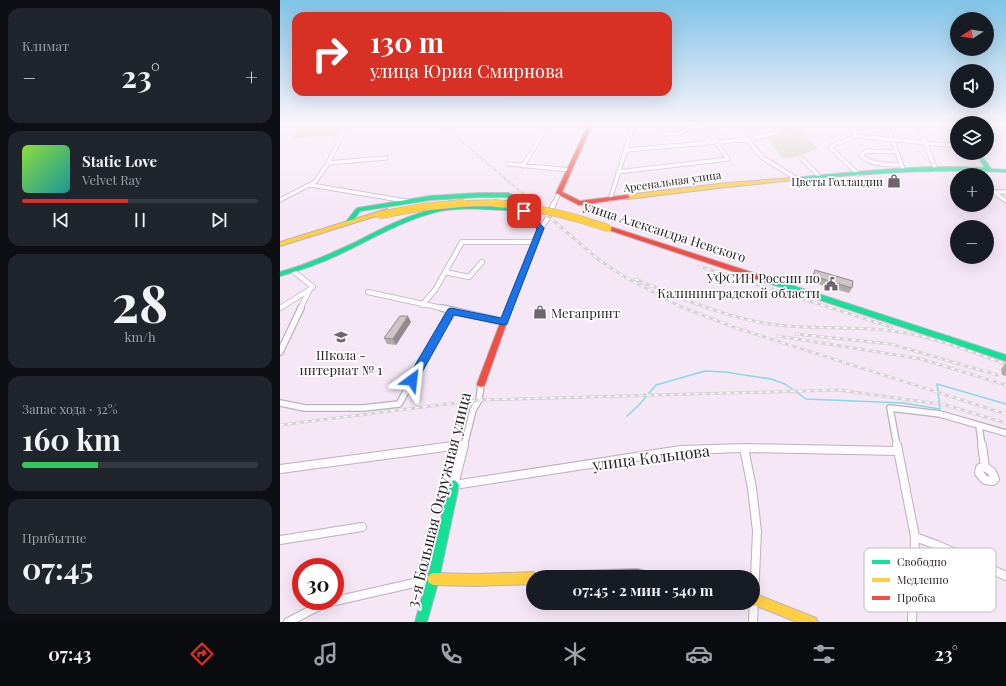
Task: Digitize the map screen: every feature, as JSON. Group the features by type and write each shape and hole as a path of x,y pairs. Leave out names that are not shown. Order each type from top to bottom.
{"street":[{"path":"280,200 311,185 328,163 333,152"},
{"path":"523,166 531,152"},
{"path":"481,384 541,228 548,218 578,152"},
{"path":"610,200 625,152"},
{"path":"618,172 728,159 724,152"},
{"path":"759,152 768,162 797,179"},
{"path":"835,152 858,174"},
{"path":"866,152 861,155 864,159 871,162 902,168"},
{"path":"896,152 902,168"},
{"path":"929,152 936,170"},
{"path":"328,163 386,158"},
{"path":"802,159 820,177"},
{"path":"508,164 570,170"},
{"name":"Арсенальная улица","path":"559,193 564,197 579,203 727,185 858,174 902,168 950,170"},
{"name":"Арсенальная улица","path":"994,170 1006,171"},
{"path":"311,185 390,202"},
{"path":"1006,192 994,192 1006,201"},
{"path":"348,222 361,209 390,202 479,194 506,194 517,199 519,209"},
{"name":"улица Александра Невского","path":"380,214 432,203 466,201 499,201 543,206 1006,354"},
{"path":"280,274 293,271 417,215 441,209 519,209 532,217 541,228"},
{"path":"280,244 348,222 380,214"},
{"path":"280,248 380,214"},
{"path":"354,215 365,218"},
{"path":"609,227 1006,358"},
{"path":"422,304 435,290 462,242 468,240 536,242"},
{"path":"445,272 469,277 482,262"},
{"path":"280,352 310,289 313,287 293,271"},
{"path":"280,308 310,289"},
{"path":"368,292 504,322"},
{"path":"280,403 304,408 363,408 399,404 451,311"},
{"name":"3-я Большая Окружная улица","path":"421,622 433,579 464,444 473,410 479,400 481,384"},
{"path":"915,548 915,537 890,408 940,414 1006,433"},
{"path":"979,426 986,467"},
{"path":"280,469 464,444"},
{"path":"744,448 752,488 758,531 755,570"},
{"name":"улица Кольцова","path":"454,485 681,450 744,448 898,451"},
{"path":"280,540 362,527"},
{"path":"915,537 944,548"},
{"path":"996,572 1006,576"},
{"path":"344,599 433,579 476,580 526,578"},
{"path":"760,602 812,622"},
{"path":"288,622 311,610"},
{"path":"753,610 753,622"},
{"path":"912,612 912,622"}],"green space":[{"path":"778,152 809,152 797,157 782,158"}],"building":[{"path":"815,270 853,281 852,288 813,276"},
{"path":"400,316 408,316 393,339 384,338"}],"waterway":[{"path":"627,416 639,405 656,385 705,371 725,372 771,379 785,384 806,399 903,403 940,409 937,384 1006,404"}],"railway":[{"path":"474,152 535,204"},
{"path":"533,203 599,260 625,277 679,306 736,328 1006,414"},
{"path":"699,266 891,327"},
{"path":"635,279 711,309 758,322 775,325 876,329 908,333 950,344 1006,364"},
{"path":"796,334 891,344 997,375"},
{"path":"778,336 921,359 1006,385"},
{"path":"280,425 479,400 839,390 946,405 1006,423"}],"traffic: fast":[{"path":"983,160 988,168"},
{"path":"792,179 926,169 979,169 1006,171"},
{"path":"349,222 358,210 430,198 508,195 520,201 521,209"},
{"path":"280,274 318,262 391,226 429,212 451,208 521,209 541,228 533,248"},
{"path":"761,278 1006,358"},
{"path":"421,622 433,579 454,485"}],"traffic: slow":[{"path":"627,197 792,179"},
{"path":"380,215 423,207 466,203 510,204 560,213 608,228"},
{"path":"280,244 387,211"},
{"path":"433,579 476,580 526,578"},
{"path":"760,602 812,622"}],"traffic: jam":[{"path":"578,152 559,193 579,203 627,197"},
{"path":"608,228 761,278"},
{"path":"481,384 511,302 533,248"}],"place":[{"name":"Цветы Голландии","path":"894,181"},
{"name":"УФСИН России по Калининградской области","path":"831,284"},
{"name":"Мегапринт","path":"540,312"},
{"name":"Школа - интернат № 1","path":"341,337"}],"route":[{"path":"412,380 451,311 504,322 541,228 532,217 524,211"}]}
